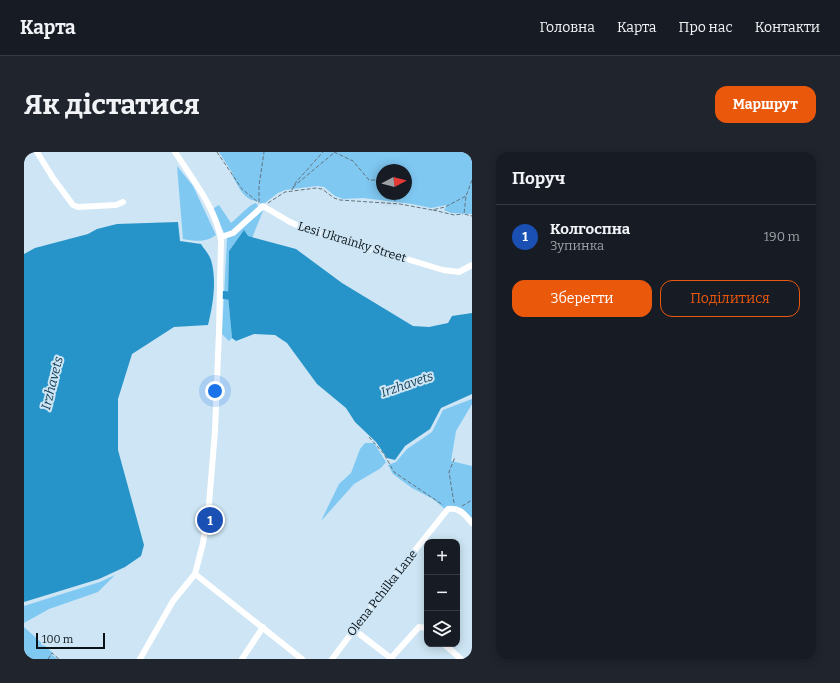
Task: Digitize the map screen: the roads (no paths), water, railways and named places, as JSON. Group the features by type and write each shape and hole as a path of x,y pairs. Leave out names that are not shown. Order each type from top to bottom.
{"street":[{"path":"37,152 53,178 73,205 78,207 116,205 123,202"},
{"path":"140,659 173,601 195,574 201,555 207,519 212,467 219,345 221,237 208,205 176,152"},
{"name":"Lesi Ukrainky Street","path":"221,237 233,233 261,205 290,222 306,229 355,245 400,256 444,270 461,271 472,265"},
{"name":"Olena Pchilka Lane","path":"332,659 353,630 451,509 463,513 472,523"},
{"path":"195,574 302,659"},
{"path":"242,659 263,627"},
{"path":"353,630 391,659 419,627 424,628"},
{"path":"447,647 461,659"}],"water":[{"path":"178,222 180,241 201,244 210,258 214,276 213,301 208,325 174,327 132,354 118,399 118,450 144,545 141,556 125,567 99,579 24,602 24,254 35,248 88,234 97,229 117,224"},
{"path":"244,230 248,236 296,249 342,283 413,326 429,327 448,323 452,316 472,313 472,394 441,408 430,429 405,446 395,460 387,458 376,442 355,422 346,408 317,384 287,343 275,335 254,334 236,341 232,338 228,296 229,251"}],"waterway":[{"name":"Irzhavets","path":"224,295 239,297"}],"place":[{"name":"Колгоспна","path":"210,520"}]}
